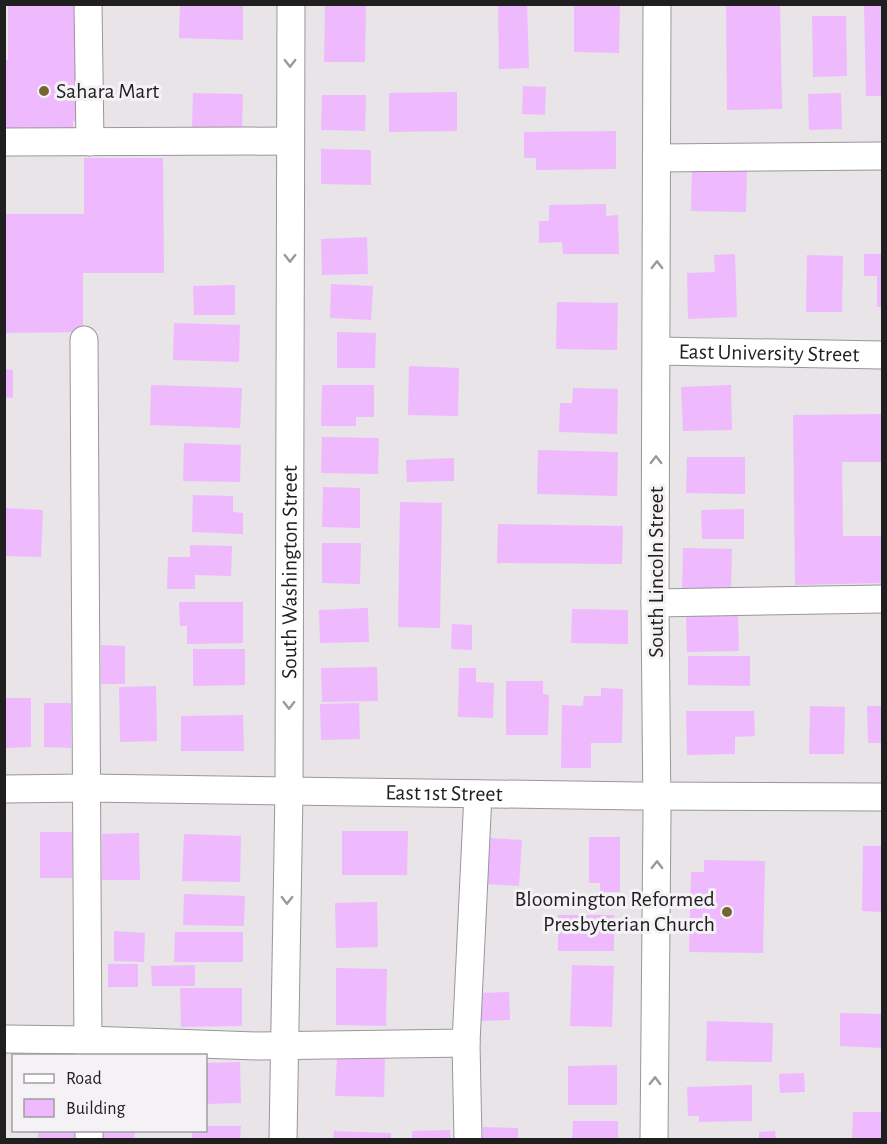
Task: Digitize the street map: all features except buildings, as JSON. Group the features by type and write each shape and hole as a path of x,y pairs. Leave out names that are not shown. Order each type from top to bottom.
{"street":[{"path":"88,4 90,142"},
{"name":"South Washington Street","path":"283,1140 289,791 291,4"},
{"name":"South Lincoln Street","path":"654,1140 657,796 655,603 657,4"},
{"path":"4,142 290,141"},
{"path":"657,158 882,156"},
{"path":"84,340 88,1048"},
{"name":"East University Street","path":"657,351 882,355"},
{"path":"655,603 882,599"},
{"name":"East 1st Street","path":"4,789 882,797"},
{"path":"468,1140 466,1043 478,794"},
{"path":"4,1039 88,1048 466,1043"}],"place":[{"name":"Sahara Mart","path":"44,91"},
{"name":"Bloomington Reformed Presbyterian Church","path":"727,912"}]}
